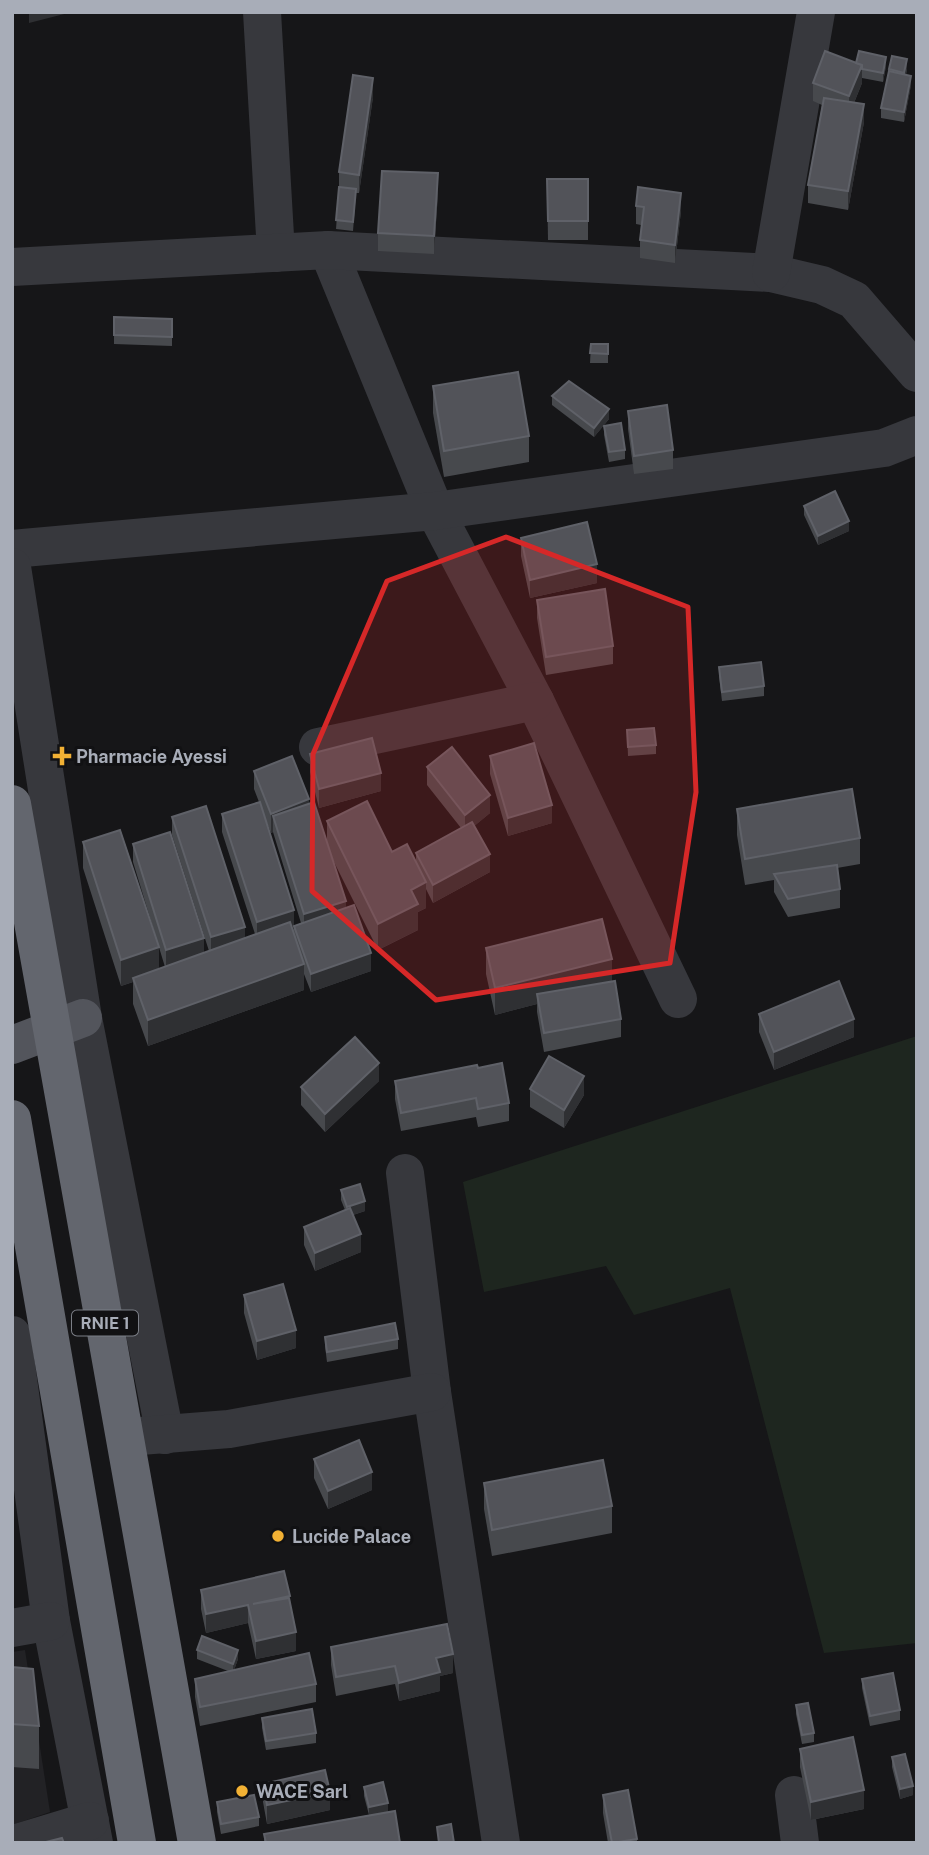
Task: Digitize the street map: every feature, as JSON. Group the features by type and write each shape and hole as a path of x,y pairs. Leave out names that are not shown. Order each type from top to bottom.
{"highway":[{"name":"RNIE 1","path":"12,804 67,1024 125,1437 197,1843"},
{"name":"RNIE 1","path":"12,1119 137,1843"}],"main road":[{"path":"12,1045 67,1024"}],"street":[{"path":"262,12 276,253"},
{"path":"771,273 816,12"},
{"path":"328,250 435,511 535,701 678,999"},
{"path":"12,267 328,250 771,273 822,285 854,300 917,373"},
{"path":"12,549 435,511 884,448 917,435"},
{"path":"12,567 67,1024 165,1435"},
{"path":"318,747 535,701"},
{"path":"405,1173 432,1392 501,1843"},
{"path":"13,1340 28,1564 51,1621 92,1832 17,1843"},
{"path":"125,1437 229,1429 432,1392"},
{"path":"12,1628 51,1621"},
{"path":"794,1795 800,1843"}],"highlighted area":[{"path":"506,537 688,607 696,792 670,963 436,1000 312,891 313,754 387,581"}],"shaded area":[{"path":"917,1036 917,1643 824,1653 730,1288 634,1315 606,1266 484,1292 463,1182"},
{"path":"25,1650 50,1812 12,1825 12,1652"}],"building":[{"path":"825,51 862,65 849,96 813,83"},
{"path":"859,51 886,57 883,73 862,69 862,65 856,63"},
{"path":"892,56 907,59 904,73 889,69"},
{"path":"889,71 911,76 904,112 881,108"},
{"path":"353,75 373,78 359,175 339,172"},
{"path":"824,98 864,104 848,191 808,185"},
{"path":"382,171 438,173 434,236 378,233"},
{"path":"547,179 588,179 588,221 548,221"},
{"path":"339,187 356,189 353,222 336,220"},
{"path":"638,187 681,193 675,245 640,240 644,207 636,206"},
{"path":"114,317 172,319 172,337 114,335"},
{"path":"591,344 608,344 608,354 590,353"},
{"path":"518,372 529,436 444,451 433,386"},
{"path":"569,381 609,409 594,428 552,396"},
{"path":"667,405 673,450 634,456 628,411"},
{"path":"621,423 625,450 609,452 604,426"},
{"path":"835,491 849,521 818,536 804,506"},
{"path":"587,522 597,564 530,580 521,538"},
{"path":"605,589 613,646 546,657 537,600"},
{"path":"761,662 764,686 722,692 719,667"},
{"path":"654,728 656,745 628,747 627,730"},
{"path":"372,738 381,773 319,789 310,754"},
{"path":"534,743 552,805 508,818 490,756"},
{"path":"452,747 490,795 465,815 427,767"},
{"path":"292,756 309,799 271,814 254,771"},
{"path":"852,789 860,838 745,859 737,809"},
{"path":"367,801 392,852 407,844 426,882 411,890 418,904 378,924 327,821"},
{"path":"260,802 294,910 257,922 222,814"},
{"path":"314,802 346,901 304,914 273,816"},
{"path":"206,806 245,927 211,937 172,817"},
{"path":"472,822 490,854 433,885 416,853"},
{"path":"120,830 159,947 121,960 83,842"},
{"path":"170,832 204,938 166,950 133,844"},
{"path":"837,865 840,889 788,899 774,874"},
{"path":"354,905 371,953 311,974 294,926"},
{"path":"602,919 612,959 495,988 486,948"},
{"path":"290,922 304,964 148,1020 133,978"},
{"path":"615,981 621,1019 544,1033 537,994"},
{"path":"839,981 854,1019 774,1052 759,1014"},
{"path":"355,1037 379,1063 325,1114 301,1087"},
{"path":"549,1056 584,1076 564,1110 530,1089"},
{"path":"502,1063 509,1103 478,1109 476,1098 401,1113 395,1081 477,1065 478,1068"},
{"path":"360,1184 365,1201 347,1207 341,1190"},
{"path":"350,1208 361,1234 315,1253 304,1227"},
{"path":"283,1284 296,1330 257,1341 244,1295"},
{"path":"395,1323 398,1339 327,1352 325,1337"},
{"path":"359,1440 372,1472 328,1491 314,1459"},
{"path":"603,1460 612,1506 492,1530 484,1483"},
{"path":"284,1571 290,1596 253,1604 289,1598 296,1632 256,1641 248,1605 206,1614 201,1590"},
{"path":"447,1624 453,1654 436,1658 440,1672 399,1683 395,1666 336,1677 331,1647"},
{"path":"202,1636 238,1650 233,1664 197,1650"},
{"path":"309,1653 316,1684 200,1707 195,1679"},
{"path":"12,1667 33,1669 39,1726 12,1724"},
{"path":"893,1673 900,1710 870,1716 862,1679"},
{"path":"808,1703 814,1733 802,1735 796,1705"},
{"path":"312,1709 316,1733 266,1741 262,1718"},
{"path":"853,1737 864,1790 811,1802 800,1749"},
{"path":"905,1754 913,1786 900,1789 892,1757"},
{"path":"325,1770 330,1792 267,1805 263,1784"},
{"path":"383,1782 388,1803 369,1807 364,1787"},
{"path":"628,1790 637,1839 612,1843 603,1795"},
{"path":"254,1795 259,1817 221,1824 217,1802"},
{"path":"395,1811 400,1843 266,1843 264,1834"},
{"path":"451,1824 454,1843 439,1843 437,1827"},
{"path":"62,1838 64,1843 42,1843"}],"place":[{"name":"Pharmacie Ayessi","path":"62,756"},
{"name":"Lucide Palace","path":"278,1536"},
{"name":"WACE Sarl","path":"242,1791"}]}
